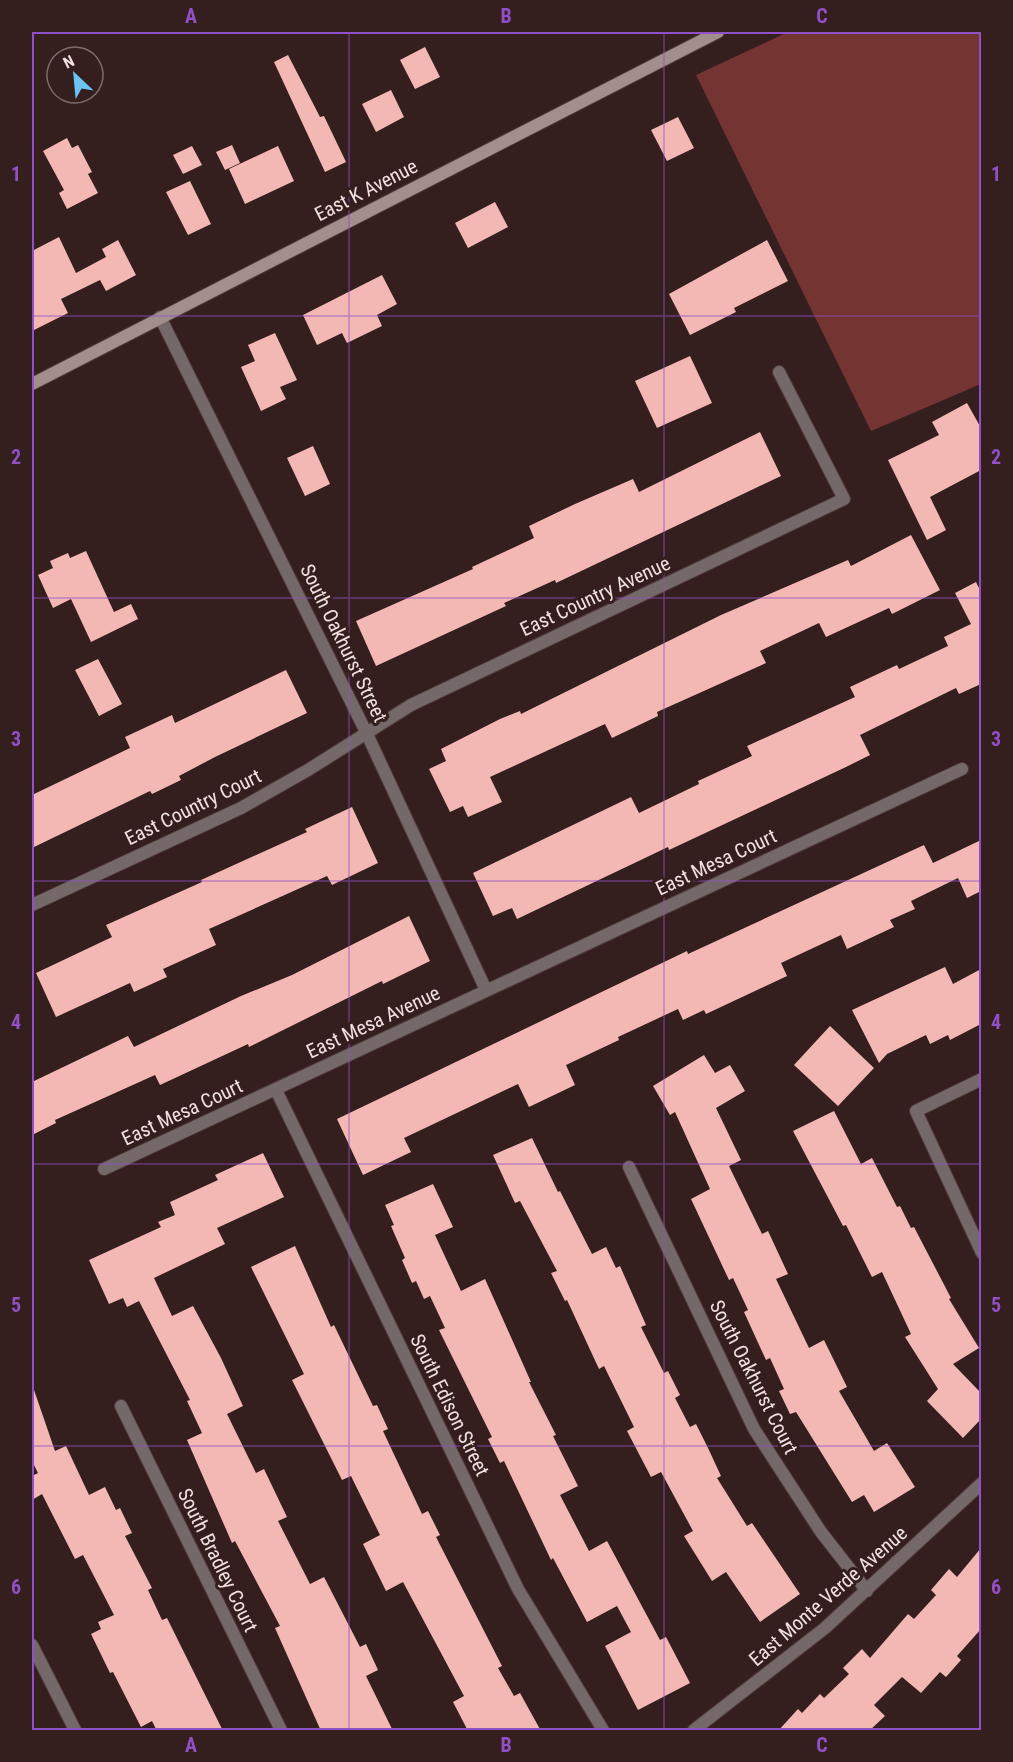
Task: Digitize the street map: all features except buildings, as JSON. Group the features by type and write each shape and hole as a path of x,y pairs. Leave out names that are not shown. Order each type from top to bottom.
{"street":[{"name":"East K Avenue","path":"32,384 718,32"},
{"name":"South Oakhurst Street","path":"160,317 366,732 486,990"},
{"name":"East Country Avenue","path":"366,732 411,705 844,499 779,372"},
{"name":"East Country Court","path":"32,905 241,808 366,732"},
{"name":"East Mesa Court","path":"486,990 962,769"},
{"name":"East Mesa Avenue","path":"276,1090 486,990"},
{"path":"981,1079 916,1111 981,1253"},
{"name":"East Mesa Court","path":"104,1169 276,1090"},
{"name":"South Edison Street","path":"276,1090 518,1588 603,1731"},
{"name":"South Oakhurst Court","path":"629,1167 754,1429 821,1532 867,1591"},
{"name":"South Bradley Court","path":"121,1406 281,1731"},
{"name":"East Monte Verde Avenue","path":"694,1731 774,1670 867,1591 981,1483"},
{"path":"32,1645 75,1731"}],"shaded area":[{"path":"788,32 981,32 981,384 871,431 696,75"}]}
